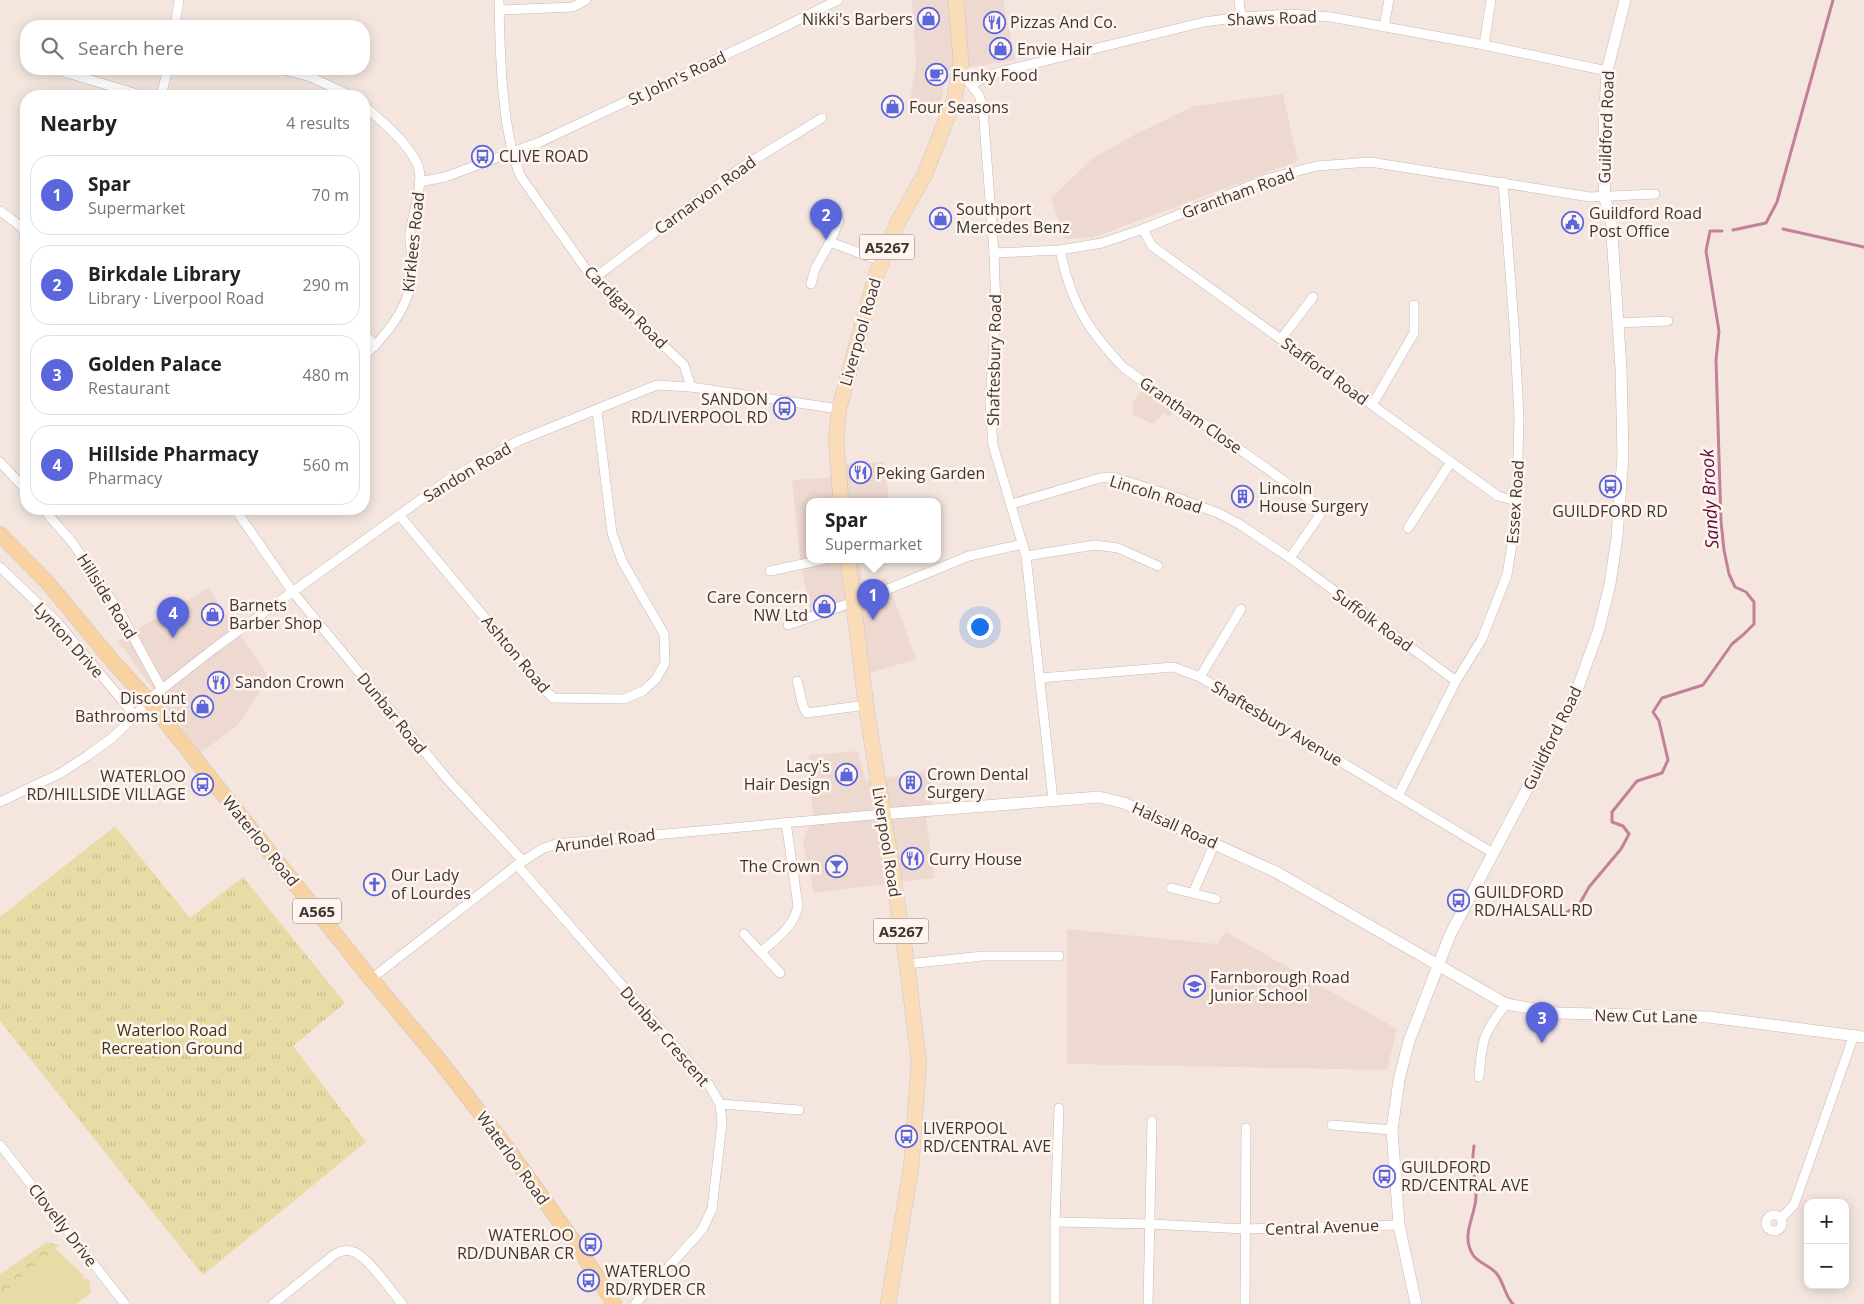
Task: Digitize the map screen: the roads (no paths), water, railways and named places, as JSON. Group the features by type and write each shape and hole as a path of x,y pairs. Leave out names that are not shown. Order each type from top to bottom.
{"highway":[{"name":"Waterloo Road","path":"0,534 47,582 115,664 148,700 371,979 440,1061 507,1148 582,1253 614,1304"}],"main road":[{"name":"Liverpool Road","path":"841,498 836,440 839,409 881,261 898,222 925,174 954,100 960,71 959,25 956,0"},
{"name":"Liverpool Road","path":"849,563 866,705 906,964 919,1062 911,1169 888,1304"}],"street":[{"path":"176,20 179,0"},
{"path":"500,0 504,89 513,151"},
{"path":"500,10 572,7 586,0"},
{"name":"St John's Road","path":"513,151 540,142 763,38 838,0"},
{"path":"1239,0 1242,17"},
{"path":"1384,27 1389,0"},
{"path":"1484,45 1491,0"},
{"name":"Guildford Road","path":"1416,1304 1399,1225 1392,1130 1399,1080 1409,1041 1450,935 1572,704 1600,630 1610,584 1617,537 1623,455 1618,324 1610,220 1604,196 1606,163 1604,128 1607,71 1625,0"},
{"name":"Shaws Road","path":"972,85 986,76 1011,69 1204,22 1291,14 1331,17 1484,45 1607,71"},
{"name":"Shaftesbury Road","path":"960,71 979,95 983,110 994,253 996,306 990,402 993,445 1026,556 1053,800"},
{"path":"74,75 124,90"},
{"path":"163,90 167,75"},
{"path":"304,75 338,90"},
{"path":"370,111 410,152 419,169 419,182"},
{"name":"Carnarvon Road","path":"593,279 739,169 822,118"},
{"name":"Kirklees Road","path":"370,351 391,327 405,305 411,291 413,270 410,235 419,182 445,177 513,151"},
{"name":"Cardigan Road","path":"513,151 516,166 521,177 593,279 684,365 691,387"},
{"name":"Grantham Road","path":"994,253 1060,250 1102,242 1143,229 1268,179 1317,166 1370,162 1590,197 1604,196"},
{"name":"Essex Road","path":"1398,796 1456,681 1482,639 1507,575 1518,501 1519,416 1503,182"},
{"name":"Guildford Road","path":"1604,196 1655,194"},
{"path":"0,211 20,227"},
{"path":"810,284 815,269 839,221"},
{"name":"Stafford Road","path":"1143,229 1152,246 1498,496 1518,501"},
{"path":"830,242 881,261"},
{"name":"Grantham Close","path":"1060,250 1065,275 1079,311 1100,343 1124,368 1317,504 1320,509 1320,515 1290,558"},
{"path":"1281,339 1313,297"},
{"path":"1372,405 1414,333 1414,306"},
{"path":"1618,324 1668,321"},
{"path":"370,340 375,346"},
{"name":"Sandon Road","path":"0,802 61,773 87,756 112,738 162,688 292,591 400,516 448,480 518,441 597,411 657,385 691,387 839,409"},
{"name":"Ashton Road","path":"400,516 538,683 553,698 624,699 643,691 656,679 665,663 664,634 622,562 612,533 597,411"},
{"path":"0,462 20,484"},
{"path":"1408,528 1451,462"},
{"name":"Lincoln Road","path":"1012,504 1100,478 1112,478 1164,493 1218,513 1240,524 1290,558"},
{"name":"Hillside Road","path":"48,515 72,542 122,616 162,688"},
{"name":"Dunbar Road","path":"239,515 292,591 448,780 520,863"},
{"path":"788,625 854,602 969,556 1023,544"},
{"path":"1026,556 1095,545 1118,548 1158,566"},
{"name":"Suffolk Road","path":"1290,558 1456,681"},
{"path":"770,571 807,563"},
{"name":"Lynton Drive","path":"0,567 58,623 135,716"},
{"path":"1200,677 1241,609"},
{"name":"Shaftesbury Avenue","path":"1040,678 1173,667 1200,677 1493,853"},
{"path":"797,681 801,691 802,708 807,713 866,705"},
{"name":"Halsall Road","path":"883,814 1100,797 1124,803 1276,872 1437,965"},
{"name":"Arundel Road","path":"371,979 520,863 542,849 556,844 883,814"},
{"path":"761,952 788,929 796,918 798,906 786,822"},
{"path":"1193,894 1215,843"},
{"name":"Dunbar Crescent","path":"520,863 709,1085 720,1104 722,1123 712,1209 709,1218 702,1230 635,1304"},
{"path":"1171,888 1216,899"},
{"path":"744,934 780,973"},
{"path":"906,964 983,956 1060,956"},
{"name":"New Cut Lane","path":"1437,965 1506,1004 1557,1013 1709,1017 1859,1036"},
{"path":"1479,1077 1481,1047 1485,1034 1506,1004"},
{"path":"1781,1218 1794,1205 1859,1036"},
{"path":"720,1104 799,1110"},
{"path":"1055,1304 1055,1222 1059,1108"},
{"path":"1148,1304 1152,1121"},
{"path":"1332,1125 1392,1130"},
{"name":"Central Avenue","path":"1245,1304 1246,1128"},
{"name":"Clovelly Drive","path":"0,1145 125,1304"},
{"name":"Central Avenue","path":"1055,1222 1150,1224 1245,1230 1399,1225"},
{"path":"273,1304 334,1254 343,1250 353,1252 364,1258 402,1304"}],"waterway":[{"path":"1733,230 1766,223 1777,202 1833,0"},
{"path":"1783,229 1864,247"},
{"name":"Sandy Brook","path":"1567,912 1579,905 1589,887 1621,849 1629,834 1623,826 1612,822 1612,812 1637,781 1662,773 1668,760 1659,721 1653,712 1662,698 1703,685 1732,644 1754,624 1754,602 1746,592 1735,587 1729,574 1721,522 1716,360 1719,331 1706,251 1710,231 1722,231"},
{"name":"Sandy Brook","path":"1474,1146 1473,1164 1476,1196 1468,1233 1469,1248 1475,1258 1497,1274 1513,1304"}],"place":[{"name":"Nikki's Barbers","path":"929,19"},
{"name":"Pizzas And Co.","path":"994,22"},
{"name":"Envie Hair","path":"1001,49"},
{"name":"Funky Food","path":"936,75"},
{"name":"Four Seasons","path":"893,107"},
{"name":"CLIVE ROAD","path":"483,156"},
{"name":"Southport Mercedes Benz","path":"940,218"},
{"name":"Guildford Road Post Office","path":"1573,222"},
{"name":"Birkdale Library","path":"826,240"},
{"name":"SANDON RD/LIVERPOOL RD","path":"784,408"},
{"name":"Peking Garden","path":"860,473"},
{"name":"GUILDFORD RD","path":"1610,487"},
{"name":"Lincoln House Surgery","path":"1243,497"},
{"name":"Care Concern NW Ltd","path":"824,606"},
{"name":"Barnets Barber Shop","path":"213,614"},
{"name":"Spar","path":"873,620"},
{"name":"Hillside Pharmacy","path":"173,638"},
{"name":"Sandon Crown","path":"219,682"},
{"name":"Discount Bathrooms Ltd","path":"202,707"},
{"name":"Lacy's Hair Design","path":"846,775"},
{"name":"Crown Dental Surgery","path":"911,783"},
{"name":"WATERLOO RD/HILLSIDE VILLAGE","path":"202,785"},
{"name":"Curry House","path":"913,859"},
{"name":"The Crown","path":"836,866"},
{"name":"Our Lady of Lourdes","path":"375,884"},
{"name":"GUILDFORD RD/HALSALL RD","path":"1458,901"},
{"name":"Farnborough Road Junior School","path":"1194,986"},
{"name":"Golden Palace","path":"1542,1043"},
{"name":"LIVERPOOL RD/CENTRAL AVE","path":"907,1137"},
{"name":"GUILDFORD RD/CENTRAL AVE","path":"1385,1176"},
{"name":"WATERLOO RD/DUNBAR CR","path":"590,1244"},
{"name":"WATERLOO RD/RYDER CR","path":"589,1280"}],"park label":[{"name":"Waterloo Road Recreation Ground","path":"172,1039"}]}
